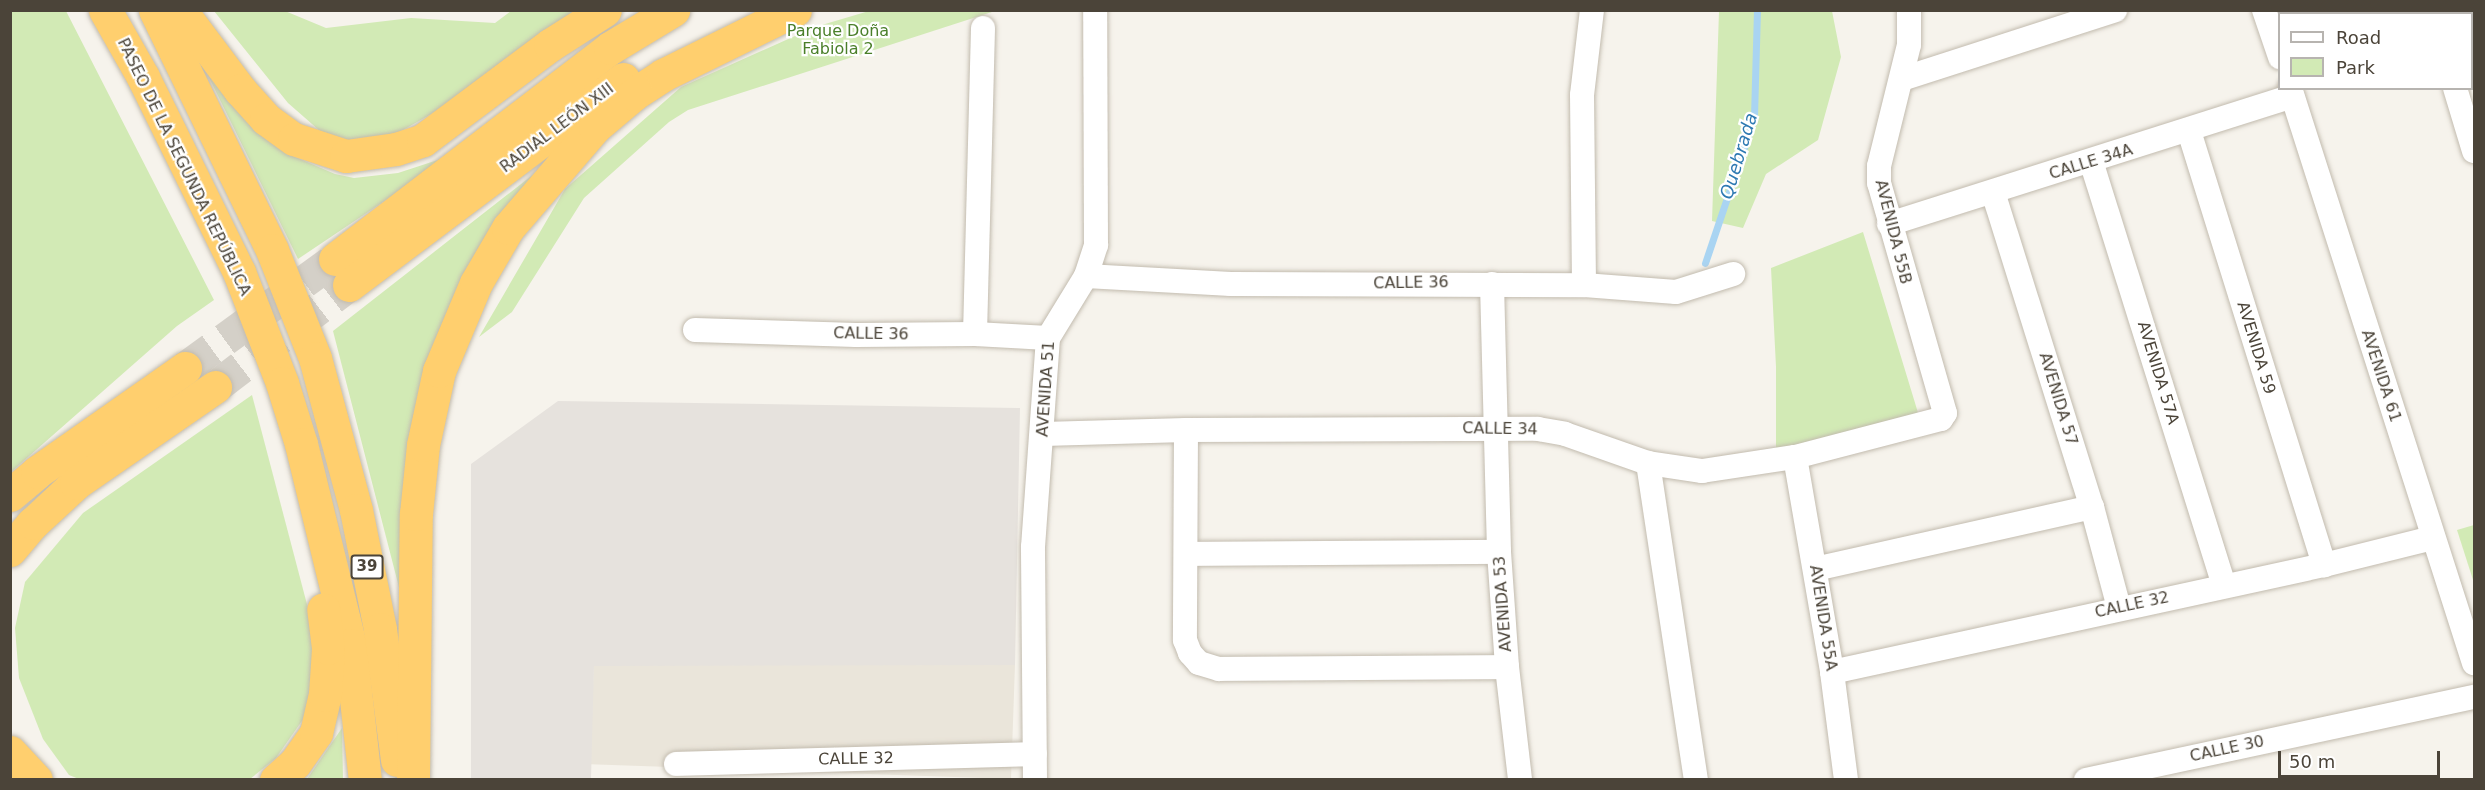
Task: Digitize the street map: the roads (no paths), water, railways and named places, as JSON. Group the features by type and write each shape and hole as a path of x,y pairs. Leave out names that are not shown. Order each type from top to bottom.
{"highway":[{"name":"PASEO DE LA SEGUNDA REPÚBLICA","path":"105,10 142,77 239,272 282,383 302,444 350,645 365,780"},
{"name":"39","path":"155,10 184,31 315,358 356,510 380,628 399,780"},
{"path":"184,31 266,119 294,139 345,156 396,149 423,140 550,45 605,10"},
{"name":"RADIAL LEÓN XIII","path":"673,10 610,48 342,272 624,79 689,43 788,10"},
{"path":"413,780 416,514 423,445 439,371 476,283 508,228 563,162 610,114 663,75 795,10"},
{"path":"10,495 37,472 185,368"},
{"path":"10,550 33,523 76,483 214,387"},
{"path":"276,780 295,763 316,733 325,695 328,648 302,444"},
{"path":"10,752 36,780"}],"street":[{"name":"AVENIDA 51","path":"1035,780 1034,547 1048,338 1086,276 1096,245 1095,10"},
{"path":"1584,285 1582,95 1592,10"},
{"name":"AVENIDA 55B","path":"1909,10 1909,45 1878,170 1888,224 1944,416"},
{"path":"1902,79 2115,10"},
{"path":"2264,10 2278,51"},
{"path":"975,334 983,28"},
{"path":"2456,90 2475,151"},
{"name":"CALLE 34A","path":"1888,224 2189,131 2291,92"},
{"name":"AVENIDA 61","path":"2291,92 2432,538 2475,663"},
{"name":"AVENIDA 59","path":"2189,131 2324,565"},
{"name":"AVENIDA 57A","path":"2091,161 2224,585"},
{"name":"AVENIDA 57","path":"1993,192 2092,507 2119,608"},
{"name":"CALLE 36","path":"1086,276 1231,284 1584,285 1676,292 1733,274"},
{"name":"AVENIDA 53","path":"1492,284 1499,552 1507,667 1520,780"},
{"name":"CALLE 36","path":"695,330 856,335 975,334 1048,338"},
{"name":"CALLE 34","path":"1043,434 1186,430 1538,429 1565,434 1648,463 1710,471 1795,457 1944,416"},
{"path":"1186,430 1185,640 1195,659 1210,668 1219,669 1507,667"},
{"name":"AVENIDA 55A","path":"1795,457 1832,672 1846,780"},
{"path":"1648,463 1696,780"},
{"path":"1815,569 2092,507"},
{"name":"CALLE 32","path":"1832,672 2324,565 2432,538"},
{"path":"1186,554 1499,552"},
{"name":"CALLE 30","path":"2086,780 2145,773 2475,697"},
{"name":"CALLE 32","path":"676,764 1035,754"}],"waterway":[{"name":"Quebrada","path":"1705,263 1754,117 1757,10"}],"tunnel":[{"path":"185,368 335,259"},
{"path":"215,387 349,285"}],"park label":[{"name":"Parque Doña Fabiola 2","path":"838,40"}]}
